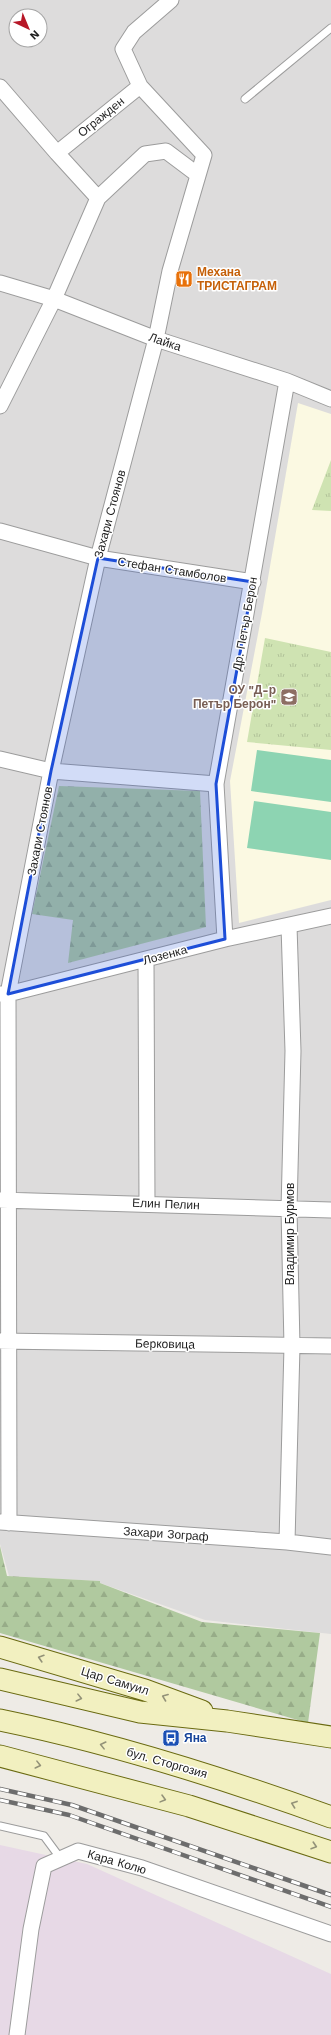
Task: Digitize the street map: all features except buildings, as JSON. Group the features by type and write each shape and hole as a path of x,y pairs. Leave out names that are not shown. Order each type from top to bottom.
{"main road":[{"name":"Цар Самуил","path":"0,1647 145,1690 227,1721"},
{"name":"Цар Самуил","path":"0,1679 140,1712 227,1721 331,1738"},
{"name":"бул. Сторгозия","path":"0,1720 141,1755 240,1784 331,1817"},
{"path":"0,1756 189,1806 331,1852"}],"street":[{"path":"140,86 123,49 134,32 171,0"},
{"name":"Огражден","path":"57,153 140,86"},
{"name":"Захари Стоянов","path":"4,1523 4,994 98,558 156,339 170,271 204,155 140,86"},
{"path":"0,87 98,198"},
{"path":"0,406 54,299 98,198 145,154 166,150 198,175"},
{"name":"Лайка","path":"0,283 54,299 156,339 287,381 331,399"},
{"name":"Др. Петър Берон","path":"225,939 216,784 287,381"},
{"name":"Стефан Стамболов","path":"0,531 98,558 252,582"},
{"path":"0,759 51,771 216,784"},
{"name":"Лозенка","path":"4,994 146,960 225,939 331,916"},
{"name":"Владимир Бурмов","path":"288,1542 292,1346 289,1209 293,1050 289,926"},
{"path":"146,960 147,1204"},
{"name":"Елин Пелин","path":"4,1200 331,1210"},
{"name":"Берковица","path":"4,1341 331,1346"},
{"name":"Захари Зограф","path":"4,1523 288,1542 331,1547"},
{"name":"Кара Колю","path":"17,2035 31,1929 44,1866 78,1850 142,1868 331,1934"}],"lane":[{"path":"245,99 331,28"},
{"path":"0,1826 44,1836 61,1859"}],"highlighted area":[{"path":"98,558 253,582 216,784 225,939 8,994 51,771"}],"shaded area":[{"path":"0,0 331,0 331,1634 205,1620 100,1583 99,1581 9,1576 0,1544"},
{"name":"ОУ \"Д-р Петър Берон\"","path":"298,403 331,414 331,900 239,923 230,781 262,613"},
{"path":"0,1845 87,1864 331,1974 331,2035 0,2035"}],"green space":[{"path":"331,460 331,511 312,510"},
{"path":"265,638 331,652 331,750 247,742"},
{"path":"257,750 331,760 331,802 251,791"},
{"path":"59,786 200,791 206,927 68,963 73,920 32,914"},
{"path":"254,801 331,812 331,860 247,848"},
{"path":"0,1546 7,1576 100,1581 100,1583 202,1622 320,1633 308,1723 0,1633"}],"railway":[{"path":"0,1789 72,1805 331,1895"},
{"path":"0,1800 69,1815 331,1907"}],"place":[{"name":"Механа ТРИСТАГРАМ","path":"184,279"},
{"name":"ОУ \"Д-р Петър Берон\"","path":"289,697"},
{"name":"Яна","path":"171,1738"}]}
